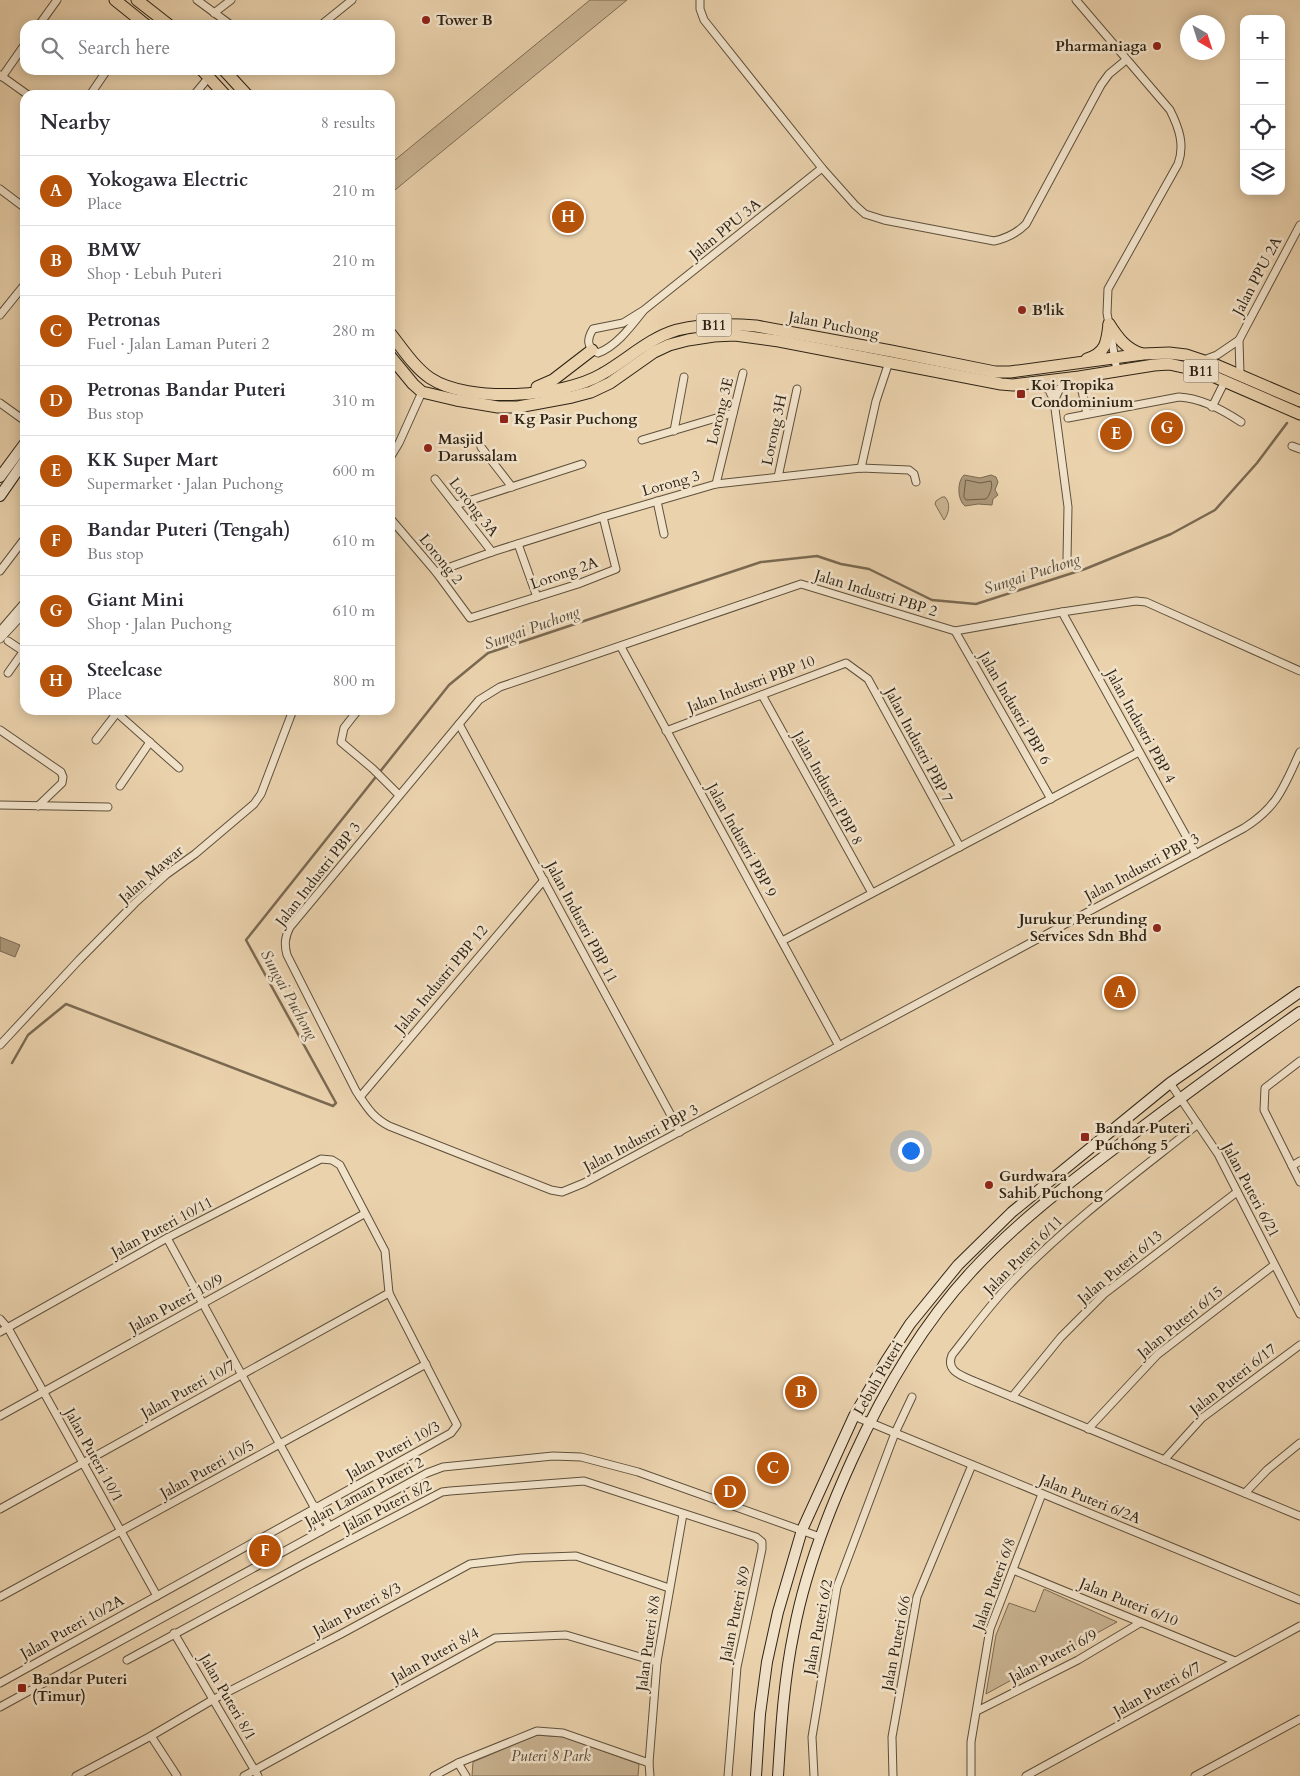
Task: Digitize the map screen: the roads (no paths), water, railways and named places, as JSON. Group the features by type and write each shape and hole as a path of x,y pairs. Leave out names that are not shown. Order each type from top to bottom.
{"main road":[{"path":"115,0 138,20"},
{"path":"137,0 163,20"},
{"path":"207,75 220,90"},
{"path":"229,75 242,90"},
{"path":"1109,324 1119,339 1133,352 1143,354"},
{"path":"1072,365 1094,357 1101,351 1107,343 1109,324"},
{"name":"Jalan Puchong","path":"395,339 422,372 431,379 442,385 467,392 489,395 509,395 561,388 582,383 601,375 647,344 664,335 678,330 717,325 756,326 994,372 1072,365 1169,364 1201,371 1225,381 1281,399 1300,401"},
{"name":"Jalan Puchong","path":"422,392 498,407 518,407 591,392 610,383 654,352 669,345 714,336 735,336 758,338 1001,384 1075,377 1116,365 1143,354 1169,353 1186,355 1240,374 1281,399 1300,414"},
{"path":"509,395 544,385 592,350"},
{"path":"395,362 408,379 422,392"},
{"path":"0,477 20,450"},
{"path":"0,496 20,467"},
{"name":"Lebuh Puteri","path":"757,1776 760,1714 767,1662 778,1612 802,1530 854,1416 910,1324 958,1264 1012,1212 1170,1083 1300,992"},
{"name":"Lebuh Puteri","path":"778,1776 782,1720 793,1631 820,1537 840,1485 869,1422 918,1338 971,1272 1039,1208 1183,1102 1300,1012"}],"street":[{"path":"43,20 57,0"},
{"path":"197,0 224,20"},
{"path":"214,13 231,0"},
{"path":"327,20 352,0"},
{"path":"700,0 700,9 704,20 822,168 865,214 884,220 994,241 1005,239 1018,232 1026,224 1101,85 1109,74 1126,60"},
{"path":"1076,0 1170,110 1180,135 1182,154 1178,164 1108,289 1107,314 1116,365"},
{"path":"20,51 1,76 21,90"},
{"path":"93,90 104,75"},
{"path":"196,90 204,75"},
{"name":"Jalan PPU 3A","path":"644,310 630,327 604,351 598,353 592,350 588,344 588,336 593,329 623,323 644,310 822,168"},
{"path":"0,189 20,204"},
{"name":"Jalan PPU 2A","path":"1239,340 1300,225"},
{"path":"2,310 20,290"},
{"path":"1204,360 1217,355 1239,340"},
{"path":"1239,340 1240,374"},
{"path":"861,468 876,402 889,362"},
{"name":"Lorong 3E","path":"716,484 743,373"},
{"path":"674,431 684,377"},
{"path":"1054,400 1060,388 1075,377 1087,414"},
{"path":"1212,407 1225,381"},
{"path":"1036,382 1049,390 1054,400 1068,507 1067,559"},
{"name":"Lorong 3H","path":"778,477 797,389"},
{"path":"395,449 422,392"},
{"path":"1068,418 1179,398 1191,398 1241,422"},
{"path":"0,403 20,417"},
{"path":"642,440 733,413"},
{"path":"1292,446 1300,449"},
{"path":"481,447 512,486"},
{"path":"456,505 582,464"},
{"name":"Lorong 3","path":"436,572 492,552 716,484 861,468 909,470 914,474 916,482"},
{"name":"Lorong 3A","path":"435,479 492,552"},
{"path":"657,502 664,534"},
{"name":"Lorong 2A","path":"470,618 616,569 604,517"},
{"name":"Lorong 2","path":"395,524 436,572 470,618"},
{"path":"518,544 537,597"},
{"path":"0,571 20,545"},
{"name":"Jalan Industri PBP 2","path":"459,724 479,700 500,687 801,584 955,631 1062,612 1136,601 1146,602 1300,671"},
{"path":"2,635 20,609"},
{"name":"Jalan Industri PBP 4","path":"1062,612 1196,854"},
{"path":"2,635 20,617"},
{"name":"Jalan Industri PBP 6","path":"955,631 1051,799"},
{"path":"2,635 20,647"},
{"name":"Jalan Industri PBP 9","path":"621,647 839,1046"},
{"path":"8,673 20,656"},
{"name":"Jalan Industri PBP 10","path":"666,731 846,663"},
{"name":"Jalan Industri PBP 7","path":"846,663 868,679 960,847"},
{"name":"Jalan Industri PBP 8","path":"762,695 872,894"},
{"path":"96,740 116,715"},
{"path":"121,715 179,768"},
{"name":"Jalan Mawar","path":"0,1044 136,903 167,874 254,804 261,794 291,715"},
{"path":"354,715 344,728 341,742 373,769 399,795"},
{"name":"Jalan Industri PBP 3","path":"459,724 290,927 285,936 284,946 360,1096 377,1119 389,1126 551,1190 562,1192 584,1183 680,1132 1244,828 1262,816 1277,799 1300,752"},
{"name":"Jalan Industri PBP 11","path":"459,724 680,1132"},
{"path":"0,730 61,772 63,777 62,783 38,806"},
{"path":"120,786 150,742"},
{"path":"782,941 1139,752"},
{"path":"0,805 108,807"},
{"name":"Jalan Industri PBP 12","path":"360,1096 544,880"},
{"path":"1300,1061 1265,1088 1264,1110 1300,1182"},
{"name":"Jalan Puteri 6/21","path":"1170,1083 1218,1154 1300,1314"},
{"name":"Jalan Puteri 6/11","path":"1012,1397 954,1372 950,1360 952,1355 1008,1285 1049,1245 1198,1124"},
{"name":"Jalan Puteri 10/11","path":"0,1332 167,1238 322,1159 332,1160"},
{"name":"Jalan Puteri 10/3","path":"157,1596 454,1431 456,1422 389,1293 385,1250 364,1214 340,1165 332,1160"},
{"path":"1292,1166 1300,1161"},
{"name":"Jalan Puteri 6/13","path":"1012,1397 1061,1337 1104,1294 1237,1192"},
{"name":"Jalan Puteri 10/9","path":"0,1416 364,1214"},
{"path":"167,1238 314,1508 321,1531"},
{"name":"Jalan Puteri 6/15","path":"1088,1429 1157,1355 1274,1265"},
{"name":"Jalan Puteri 10/7","path":"0,1509 389,1293"},
{"name":"Jalan Puteri 10/1","path":"0,1319 8,1328 157,1596"},
{"name":"Jalan Puteri 6/17","path":"1164,1460 1202,1418 1300,1345"},
{"name":"Jalan Puteri 10/5","path":"0,1597 426,1364"},
{"path":"1012,1397 1300,1516"},
{"name":"Jalan Puteri 6/2","path":"814,1776 812,1737 838,1587 895,1433 912,1398"},
{"name":"Jalan Puteri 6/2A","path":"854,1416 1300,1600"},
{"path":"1245,1493 1267,1470 1300,1443"},
{"name":"Jalan Laman Puteri 2","path":"0,1706 426,1472 442,1467 553,1456 581,1457 638,1472 820,1537"},
{"name":"Jalan Puteri 6/6","path":"893,1776 892,1737 916,1603 972,1465"},
{"name":"Jalan Puteri 8/2","path":"127,1660 174,1633 442,1492 584,1481 683,1514"},
{"name":"Jalan Puteri 6/8","path":"971,1776 970,1742 990,1629 1042,1494"},
{"path":"314,1508 330,1526"},
{"name":"Jalan Puteri 8/8","path":"650,1776 657,1662 683,1514"},
{"name":"Jalan Puteri 8/9","path":"683,1514 756,1537 762,1542 737,1667 728,1776"},
{"name":"Jalan Puteri 8/3","path":"76,1776 152,1736 214,1699 341,1634 470,1564 522,1558 576,1556 669,1588"},
{"name":"Jalan Puteri 6/10","path":"1013,1570 1186,1640 1235,1662"},
{"name":"Jalan Puteri 10/2A","path":"0,1683 157,1596"},
{"name":"Jalan Puteri 6/9","path":"977,1711 1078,1660 1140,1623"},
{"name":"Jalan Puteri 6/7","path":"1026,1776 1300,1626"},
{"name":"Jalan Puteri 8/1","path":"174,1633 256,1773"},
{"name":"Jalan Puteri 8/4","path":"244,1776 256,1773 495,1638 566,1635 657,1662"},
{"path":"1195,1776 1300,1719"},
{"path":"434,1776 458,1763 537,1732 563,1734 650,1763"},
{"path":"152,1736 177,1776"},
{"path":"458,1763 466,1776"}],"water":[{"path":"964,475 980,478 991,475 996,477 998,482 995,490 998,495 993,499 992,505 978,504 965,506 962,503 959,495 959,486"},
{"path":"0,937 20,945 15,957 0,951"}],"waterway":[{"name":"Sungai Puchong","path":"12,1063 28,1035 66,1004 333,1106 336,1103 246,940 449,685 488,653 761,562 817,556 841,564 869,569 932,600 976,604 1085,569 1171,534 1215,510 1257,463 1287,423"}],"place":[{"name":"Tower B","path":"426,20"},
{"name":"Pharmaniaga","path":"1157,46"},
{"name":"Steelcase","path":"568,217"},
{"name":"B'lik","path":"1022,310"},
{"name":"Koi Tropika Condominium","path":"1021,394"},
{"name":"Kg Pasir Puchong","path":"504,419"},
{"name":"Giant Mini","path":"1167,428"},
{"name":"KK Super Mart","path":"1116,434"},
{"name":"Masjid Darussalam","path":"428,448"},
{"name":"Jurukur Perunding Services Sdn Bhd","path":"1157,928"},
{"name":"Yokogawa Electric","path":"1120,992"},
{"name":"Bandar Puteri Puchong 5","path":"1085,1137"},
{"name":"Gurdwara Sahib Puchong","path":"989,1185"},
{"name":"BMW","path":"801,1392"},
{"name":"Petronas","path":"773,1468"},
{"name":"Petronas Bandar Puteri","path":"730,1492"},
{"name":"Bandar Puteri (Tengah)","path":"265,1551"},
{"name":"Bandar Puteri (Timur)","path":"22,1688"}],"park label":[{"name":"Puteri 8 Park","path":"551,1756"}]}
